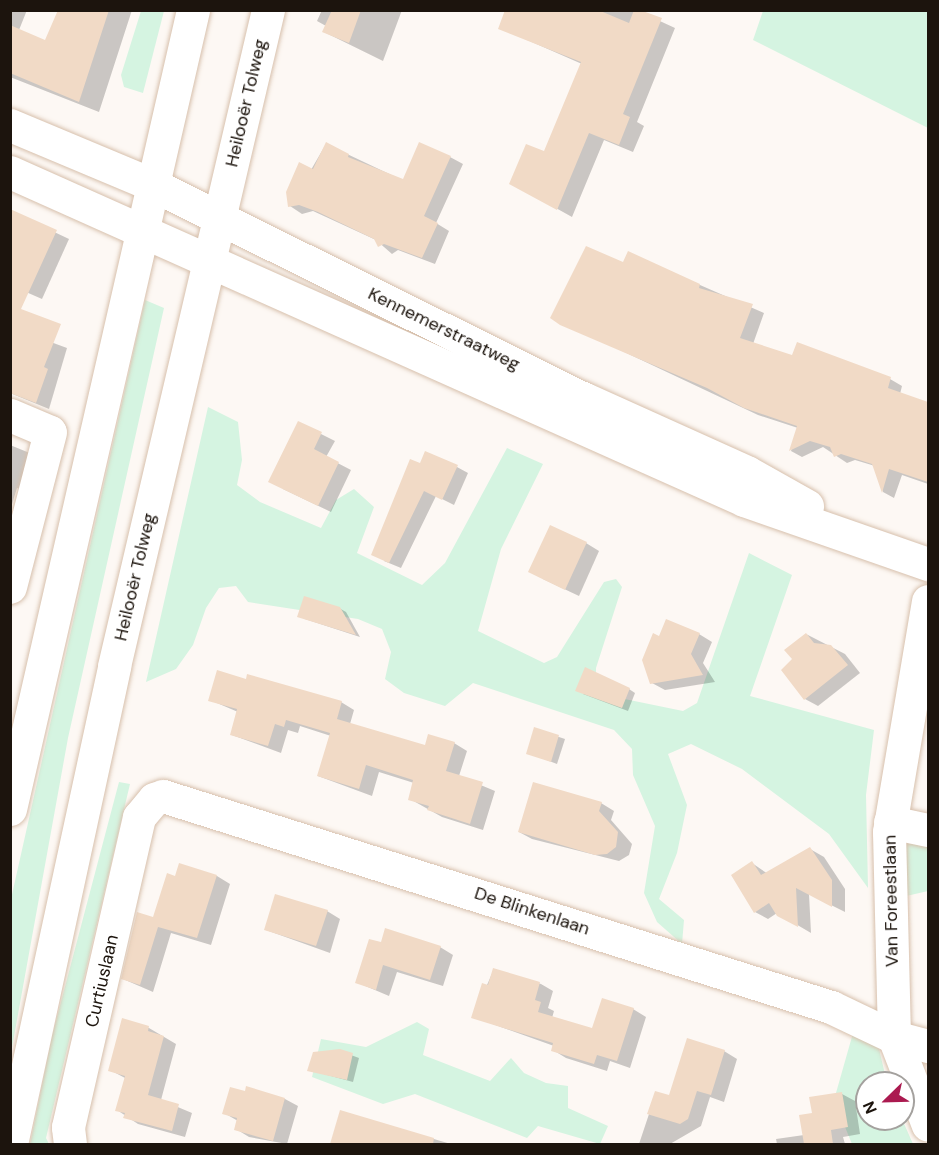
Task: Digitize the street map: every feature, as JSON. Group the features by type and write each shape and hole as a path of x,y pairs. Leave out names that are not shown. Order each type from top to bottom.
{"main road":[{"path":"10,809 193,10"},
{"name":"Heilooër Tolweg","path":"11,1144 104,712 268,10"},
{"name":"Kennemerstraatweg","path":"10,124 152,184 585,399 747,472 872,543"},
{"name":"Kennemerstraatweg","path":"10,172 744,500 928,564"},
{"path":"10,416 50,432 10,587"},
{"name":"Van Foreestlaan","path":"928,601 890,822 894,1038 928,1125"},
{"name":"De Blinkenlaan","path":"139,817 154,799 172,796 831,1007 894,1038 928,1046"},
{"name":"Curtiuslaan","path":"70,1144 68,1127 139,817"},
{"path":"890,822 928,830"}],"green space":[{"path":"141,11 164,11 143,93 124,87 121,75"},
{"path":"763,11 928,11 928,128 753,40"},
{"path":"145,300 164,308 68,738 11,1053 11,899"},
{"path":"208,407 238,422 242,460 237,485 260,502 321,528 336,500 354,489 374,507 357,553 422,585 445,563 507,448 543,464 501,549 478,631 544,663 557,657 604,582 616,579 622,587 596,668 596,685 610,696 683,711 697,703 749,553 792,575 750,696 874,730 866,795 868,888 829,834 742,769 691,744 668,754 687,805 677,853 659,899 684,920 682,944 657,922 644,893 655,826 633,775 632,749 614,730 473,683 445,706 404,693 385,679 391,652 382,629 358,619 248,602 236,586 219,588 206,608 193,645 176,669 146,682"},
{"path":"119,782 130,784 46,1138 49,1144 30,1144 52,1036"},
{"path":"903,842 928,847 928,891 902,897"},
{"path":"417,1022 429,1029 423,1055 490,1081 511,1058 524,1073 546,1083 568,1086 568,1108 608,1126 600,1144 538,1126 527,1138 415,1094 383,1104 312,1077 321,1039 366,1047"},
{"path":"853,1033 877,1040 884,1071 855,1071 855,1131 907,1131 913,1144 852,1144 834,1100"}],"building":[{"path":"58,10 109,10 79,102 10,73 10,25 45,40"},
{"path":"332,10 361,10 349,43 322,32"},
{"path":"505,10 598,10 629,23 634,10 640,10 662,18 623,114 630,117 619,145 589,133 557,210 509,184 526,144 544,151 581,62 498,29"},
{"path":"326,142 349,154 348,157 403,179 419,142 451,156 424,216 438,223 422,258 384,244 378,247 374,239 318,212 299,205 288,207 286,192 299,162 313,169"},
{"path":"10,209 57,230 21,309 61,324 44,367 48,369 36,403 10,393"},
{"path":"586,246 623,262 628,251 700,284 699,288 753,304 740,338 792,355 797,342 891,377 888,388 928,402 928,482 889,469 882,493 872,464 841,454 834,457 830,447 810,441 789,451 797,426 744,408 707,388 560,325 550,318"},
{"path":"298,421 322,432 314,449 339,462 318,506 268,482"},
{"path":"425,451 458,465 442,500 424,491 389,563 371,555 410,459 420,463"},
{"path":"550,525 587,542 565,590 528,572"},
{"path":"304,596 340,607 356,635 297,617"},
{"path":"666,619 700,633 691,654 703,675 650,684 642,660 653,633 659,636"},
{"path":"806,633 814,643 831,645 848,665 804,700 781,670 792,659 784,650"},
{"path":"585,667 630,688 622,708 575,691"},
{"path":"217,670 246,679 247,674 342,701 337,719 425,745 428,734 455,742 446,771 483,782 470,824 427,810 429,806 408,800 413,780 366,765 359,789 317,776 330,733 286,720 284,727 275,724 268,746 230,735 237,709 208,701"},
{"path":"534,727 559,735 551,762 526,754"},
{"path":"533,782 602,802 599,811 618,832 616,847 607,854 595,855 518,832"},
{"path":"810,847 832,880 832,907 796,888 798,927 777,916 769,903 754,913 731,875 752,861 761,875"},
{"path":"179,863 217,875 197,938 158,927 140,985 121,979 137,912 153,917 167,873 175,876"},
{"path":"275,894 328,910 316,946 264,930"},
{"path":"385,928 441,946 430,980 383,965 376,990 355,983 369,939 381,942"},
{"path":"493,968 540,982 535,1000 541,1002 538,1012 592,1028 602,998 634,1008 617,1061 597,1055 594,1064 551,1051 553,1043 471,1018 482,983 488,985"},
{"path":"122,1018 149,1026 148,1031 164,1036 148,1095 179,1104 172,1131 123,1118 125,1113 115,1111 125,1076 108,1071"},
{"path":"687,1038 725,1050 711,1095 697,1091 688,1119 680,1124 647,1114 655,1091 669,1095"},
{"path":"340,1049 353,1053 347,1080 307,1071 313,1052"},
{"path":"246,1086 285,1098 273,1141 234,1130 237,1118 222,1114 230,1087 245,1091"},
{"path":"842,1092 848,1127 831,1130 833,1144 804,1144 799,1115 812,1113 809,1097"},
{"path":"340,1110 434,1138 433,1144 330,1144"}]}
